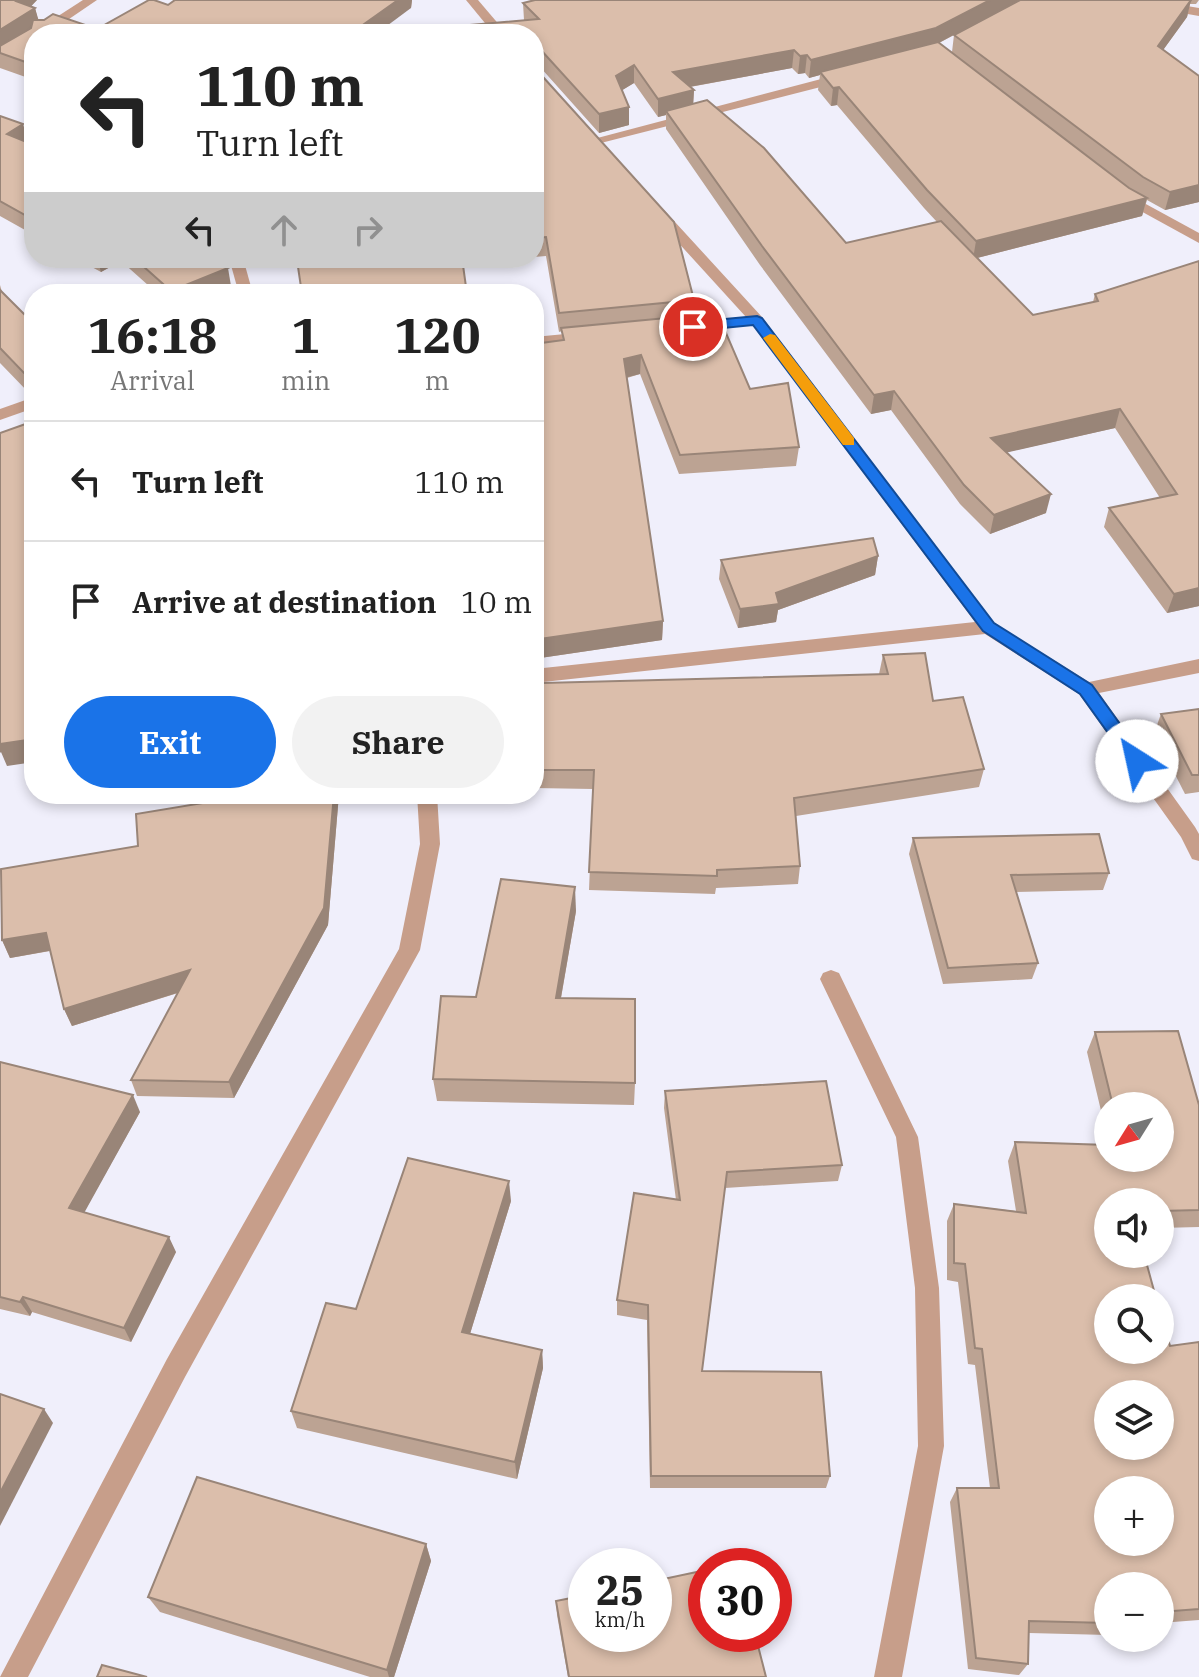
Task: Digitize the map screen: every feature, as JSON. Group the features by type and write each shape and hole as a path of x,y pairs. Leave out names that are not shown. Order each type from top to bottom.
{"street":[{"path":"55,24 91,0"},
{"path":"472,0 492,24"},
{"path":"1151,4 1199,12"},
{"path":"593,141 863,72"},
{"path":"0,123 24,133"},
{"path":"1109,185 1131,201 1199,239"},
{"path":"644,197 757,320 988,627 1086,689 1188,832 1199,853"},
{"path":"661,330 757,320"},
{"path":"544,341 598,336"},
{"path":"0,415 24,406"},
{"path":"544,675 988,627"},
{"path":"1086,689 1199,666"},
{"path":"13,1677 184,1354 409,950 430,844 428,804"},
{"path":"831,979 907,1137 927,1288 931,1446 888,1677"}],"building":[{"path":"0,0 17,0 35,8 0,30"},
{"path":"149,0 168,5 175,0 398,0 364,24 106,24"},
{"path":"535,0 990,0 936,28 811,60 794,50 673,72 694,90 658,99 634,65 616,76 629,107 599,114 544,53 544,24 482,24 539,19 523,3"},
{"path":"1020,0 1191,0 1158,46 1199,76 1199,185 1170,192 1143,177 954,35"},
{"path":"53,14 82,24 32,24 33,20 44,20"},
{"path":"24,32 24,61 0,53 0,46"},
{"path":"938,42 1129,188 1147,198 976,241 927,190 839,87 833,88 820,72"},
{"path":"544,78 674,222 694,300 559,313 546,237"},
{"path":"707,100 764,148 846,243 941,221 1033,315 1098,301 1095,294 1199,261 1199,588 1174,594 1109,508 1177,494 1120,409 991,438 1051,494 994,515 964,485 894,391 874,395 666,111"},
{"path":"0,116 23,124 7,134 24,141 24,214 0,201"},
{"path":"145,268 228,268 188,284 163,284"},
{"path":"298,268 463,268 466,284 301,284"},
{"path":"0,290 24,314 24,373 0,348"},
{"path":"698,315 701,328 723,326 750,389 788,383 799,447 680,455 641,355 624,359 663,621 544,638 544,343 564,340 561,328"},
{"path":"24,425 24,740 0,744 0,433"},
{"path":"873,538 878,556 776,593 779,604 740,609 721,560"},
{"path":"925,653 933,701 963,697 984,769 794,798 800,866 717,870 717,876 589,872 594,770 544,770 544,683 888,674 883,655"},
{"path":"1199,709 1199,775 1192,775 1161,714"},
{"path":"197,804 333,804 324,908 229,1082 131,1080 190,970 64,1009 46,933 2,940 1,869 138,846 136,814"},
{"path":"1099,834 1109,873 1011,875 1038,963 948,968 913,838"},
{"path":"501,879 575,887 556,998 635,999 635,1083 433,1079 441,996 476,997"},
{"path":"1178,1031 1199,1105 1199,1210 1174,1211 1174,1188 1094,1188 1094,1268 1148,1268 1152,1284 1094,1284 1094,1364 1174,1364 1174,1345 1199,1342 1199,1609 1174,1611 1174,1572 1094,1572 1094,1623 1029,1621 1028,1664 976,1658 957,1488 999,1488 982,1349 975,1348 965,1264 954,1263 954,1204 1026,1213 1015,1142 1094,1145 1094,1172 1174,1172 1174,1092 1110,1092 1095,1032"},
{"path":"0,1062 133,1095 69,1208 169,1237 124,1328 23,1297 20,1302 0,1297"},
{"path":"826,1081 842,1165 727,1172 702,1371 821,1372 830,1476 651,1476 648,1305 617,1300 634,1193 680,1200 665,1091"},
{"path":"408,1158 509,1181 462,1332 542,1350 515,1462 291,1411 326,1303 356,1309"},
{"path":"0,1394 44,1409 0,1493"},
{"path":"197,1477 426,1544 387,1670 148,1597"},
{"path":"688,1574 688,1652 760,1652 766,1677 569,1677 556,1601 568,1599 568,1652 672,1652 672,1577"},
{"path":"102,1665 147,1677 97,1677"}],"slow traffic":[{"path":"770,338 849,442"}],"route":[{"path":"693,327 757,320 988,627 1086,689 1137,761"}]}
